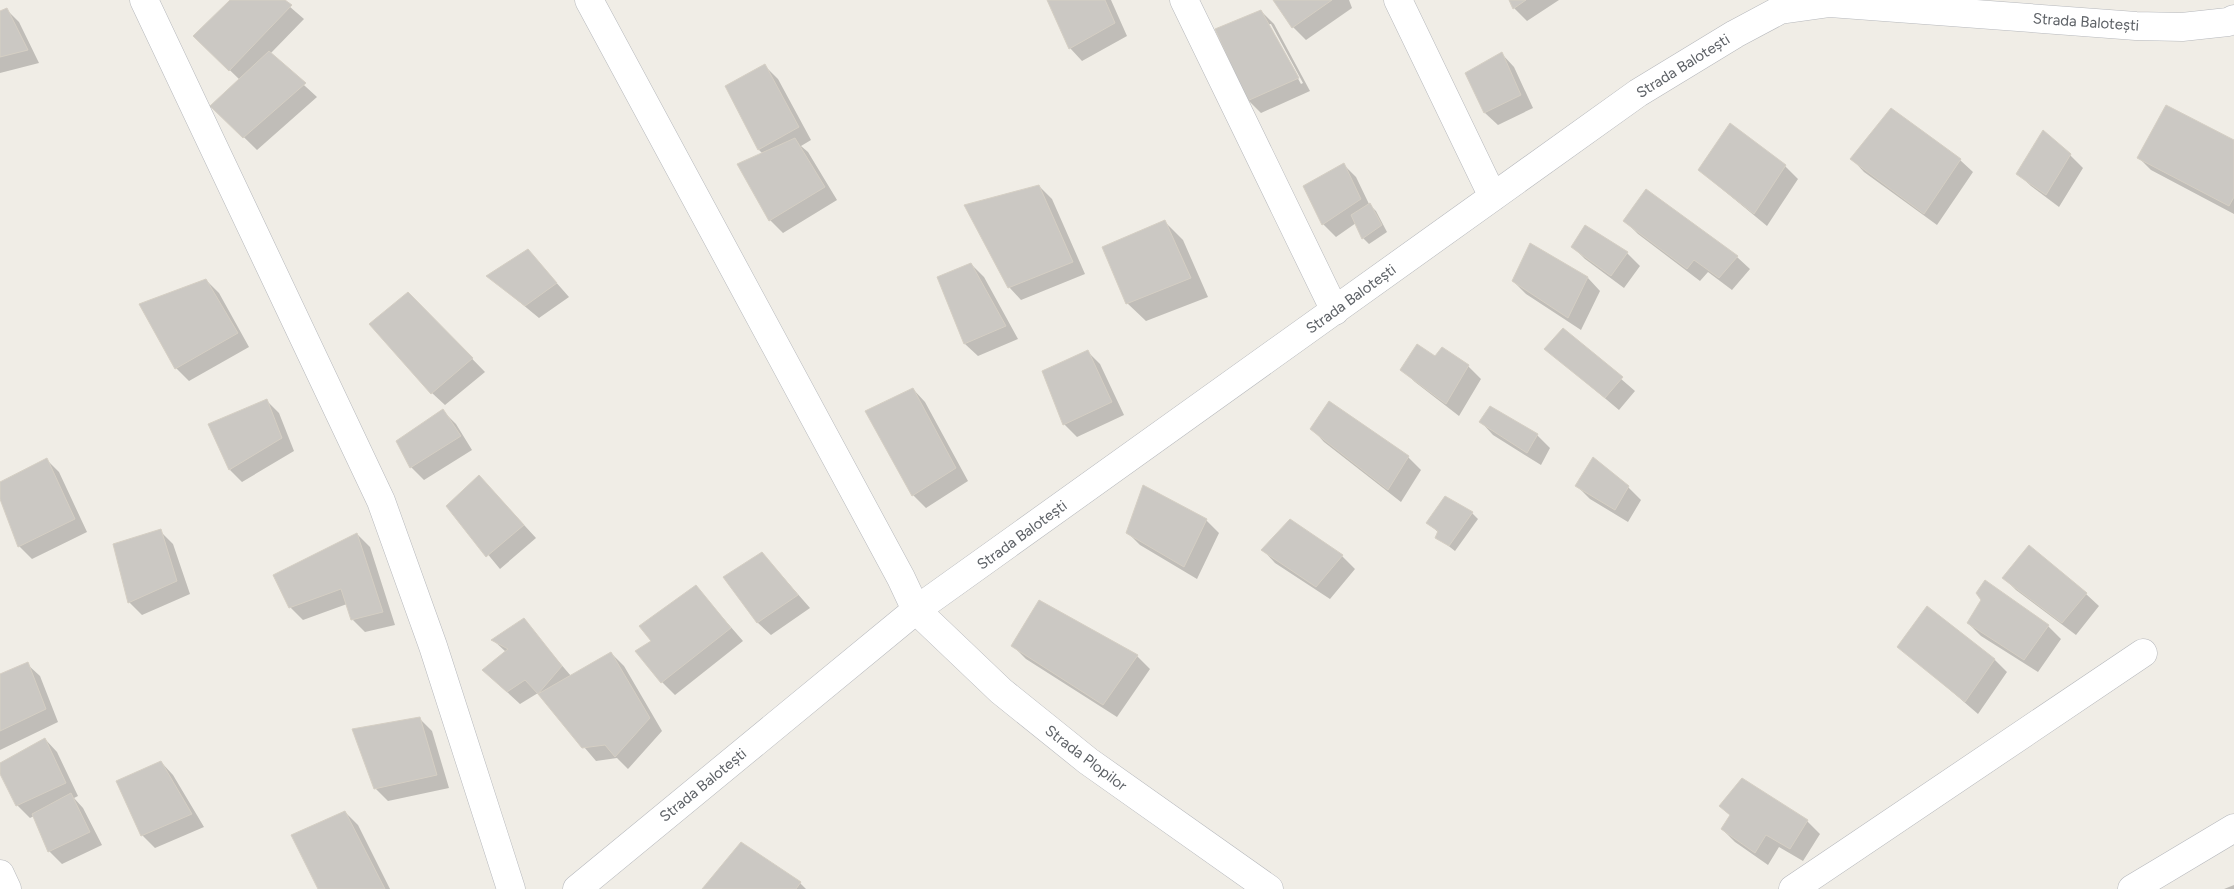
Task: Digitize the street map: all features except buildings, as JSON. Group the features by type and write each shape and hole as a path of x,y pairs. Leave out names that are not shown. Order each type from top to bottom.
{"street":[{"path":"144,0 381,501 433,646 511,889"},
{"name":"Strada Plopilor","path":"589,0 916,610 1001,692 1088,761 1268,889"},
{"path":"1184,0 1335,310"},
{"path":"1398,0 1493,197"},
{"name":"Strada Balotești","path":"577,889 916,610 1638,93 1735,34 1780,10 1830,3 2136,26 2182,27 2228,22 2234,19"},
{"path":"1793,889 2143,652"},
{"path":"2132,889 2234,828"},
{"path":"0,874 7,889"}]}
